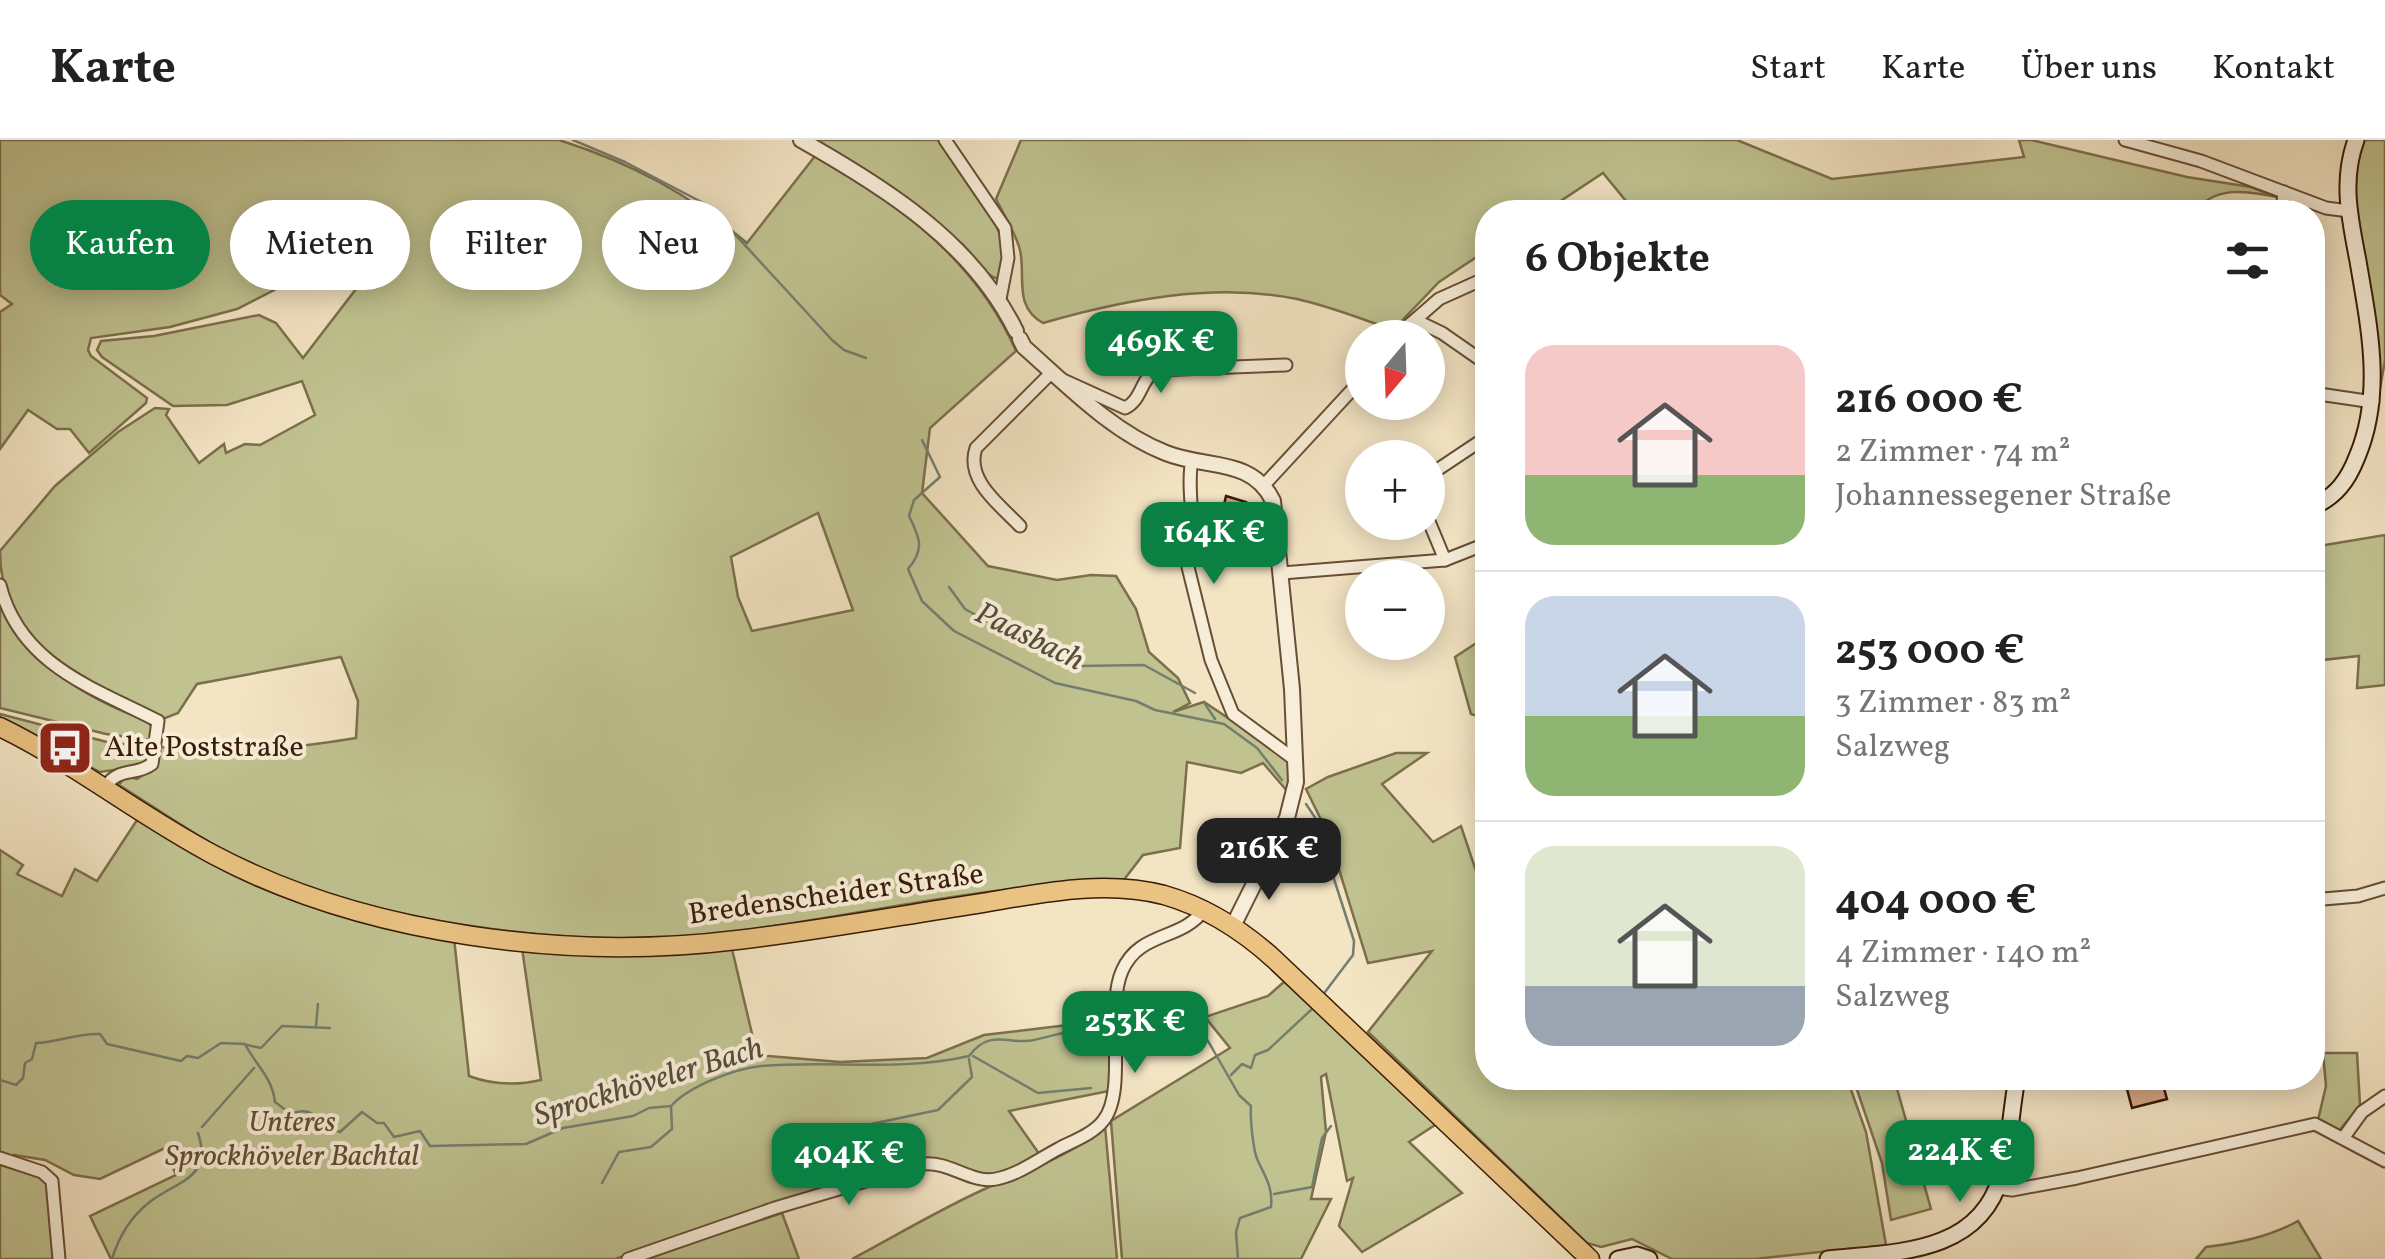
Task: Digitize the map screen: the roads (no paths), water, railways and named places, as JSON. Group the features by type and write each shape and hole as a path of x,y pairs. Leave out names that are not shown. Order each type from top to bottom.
{"main road":[{"path":"2325,500 2346,480 2362,445 2373,402 2370,343 2349,211 2347,172 2356,140"},
{"name":"Bredenscheider Straße","path":"0,727 61,757 191,842 269,882 345,908 489,938 613,946 712,943 1092,888 1153,893 1204,910 1233,926 1274,959 1590,1259"},
{"path":"1828,1259 1918,1248 1952,1238 1986,1210 1997,1188 2015,1090"},
{"path":"1618,1259 1637,1254 1649,1259"}],"street":[{"path":"801,140 899,201 956,246 1000,299 1018,335 1057,376 1128,432 1166,454 1242,469 1265,484 1277,524 1282,572 1295,786 1287,818 1233,926"},
{"path":"945,140 1005,228 1008,258 1000,299"},
{"path":"2126,140 2201,160 2305,200"},
{"path":"2283,200 2284,192"},
{"path":"2325,208 2349,211"},
{"path":"1415,320 1439,299 1475,283"},
{"path":"1445,335 1475,356"},
{"path":"1057,376 1125,408 1136,400 1148,375 1156,370 1286,365"},
{"path":"1020,526 974,472 972,459 976,448 1057,376"},
{"path":"2325,395 2373,402"},
{"path":"1265,484 1345,397"},
{"path":"1445,465 1475,445"},
{"path":"1192,460 1188,504 1193,556 1188,567 1211,660 1233,714 1294,759"},
{"path":"1437,540 1445,560 1475,548"},
{"path":"1282,572 1345,567"},
{"path":"0,585 12,620 38,654 96,692 158,722 156,754 149,767 119,772 106,786"},
{"path":"2325,898 2385,888"},
{"path":"628,1259 775,1208 923,1164 942,1164 983,1180 1005,1177 1090,1132 1104,1120 1114,1075 1117,985 1130,956 1158,935 1186,928 1204,910"},
{"path":"2344,1137 2362,1112 2385,1096"},
{"path":"1997,1188 2012,1190 2077,1178 2315,1124 2385,1161"},
{"path":"0,1158 42,1172 52,1181 59,1259"}],"waterway":[{"name":"Paasbach","path":"573,140 709,206 832,340 844,350 866,358"},
{"name":"Paasbach","path":"922,440 940,477 914,500 909,516 919,543 908,569 922,601 954,631 1055,683 1224,724 1257,748 1282,780"},
{"path":"949,587 965,609 1048,655 1079,666 1144,665 1195,693"},
{"path":"1205,704 1215,719"},
{"name":"Paasbach","path":"1306,804 1326,834 1334,879 1354,941 1353,955 1325,992"},
{"path":"316,1026 318,1004"},
{"name":"Paasbach","path":"1231,1075 1242,1064 1251,1068 1255,1055 1268,1050 1312,1009"},
{"name":"Sprockhöveler Bach","path":"0,1080 16,1085 23,1078 25,1063 32,1059 36,1043 84,1035 100,1034 107,1044 181,1061 187,1056 198,1058 221,1043 245,1044 267,1079 275,1102 291,1114 312,1114 334,1130 340,1132 362,1112 377,1123 384,1123 394,1137 420,1131 430,1146 526,1144 563,1128 671,1106 700,1085 750,1068 943,1061 969,1056 977,1047 993,1040 1025,1041 1113,1024"},
{"name":"Sprockhöveler Bach","path":"1121,1024 1200,1027 1239,1095 1251,1106 1255,1150 1270,1189 1271,1207 1240,1218 1236,1232 1238,1259"},
{"path":"247,1045 261,1048 282,1026 330,1028"},
{"path":"973,1056 1038,1093 1091,1088"},
{"path":"803,1132 857,1127 938,1110 972,1077 969,1059"},
{"path":"202,1127 254,1068"},
{"path":"602,1183 619,1152 651,1147 672,1129 671,1106"},
{"path":"1274,1194 1312,1187 1322,1138 1331,1126"},
{"path":"112,1259 122,1234 137,1213 197,1169 201,1160 198,1133"}],"place":[{"name":"Alte Poststraße","path":"65,748"}],"park label":[{"name":"Unteres Sprockhöveler Bachtal","path":"292,1140"}]}
